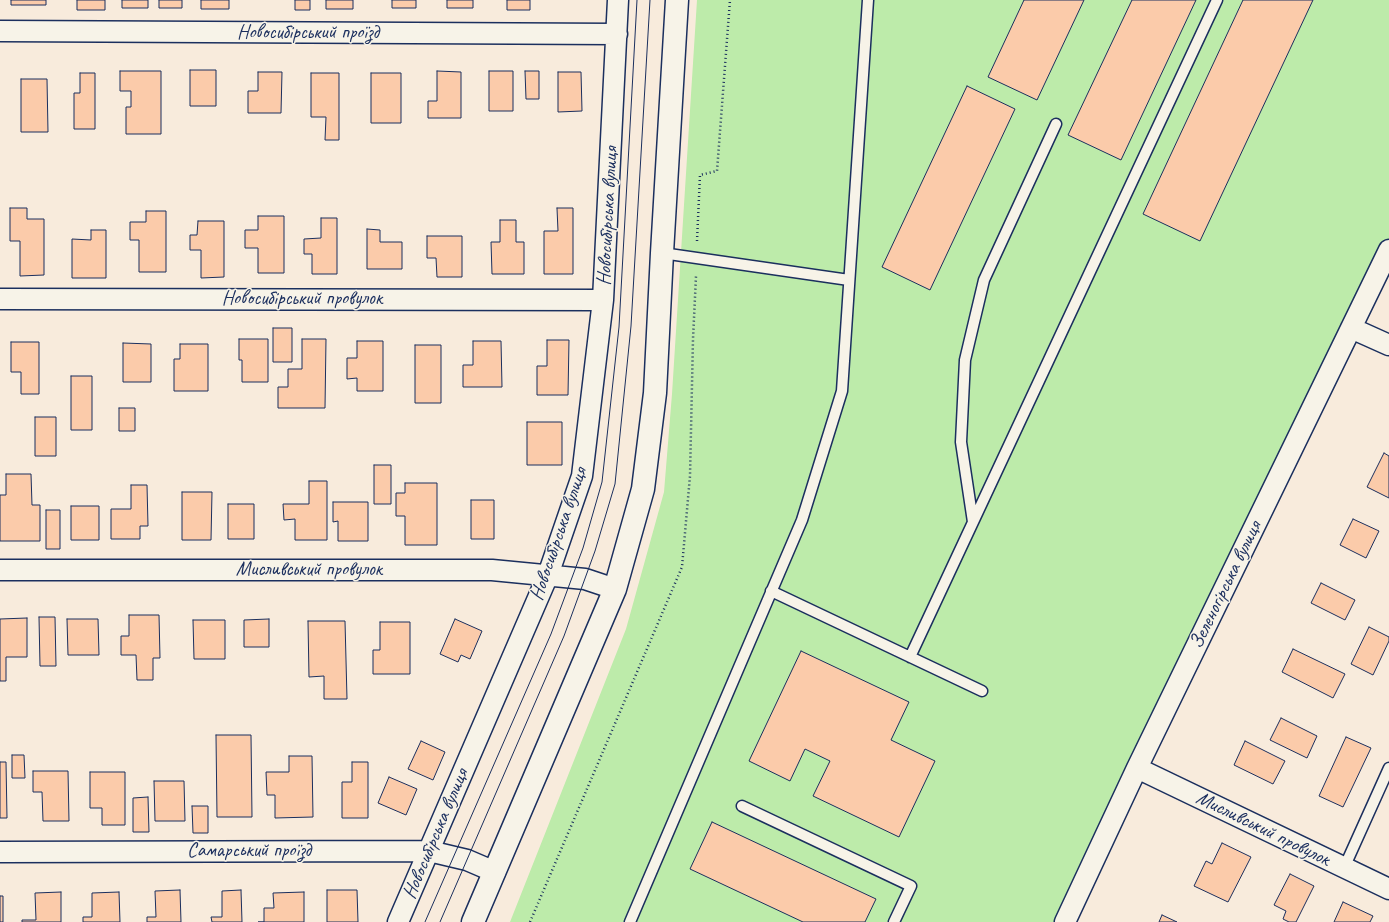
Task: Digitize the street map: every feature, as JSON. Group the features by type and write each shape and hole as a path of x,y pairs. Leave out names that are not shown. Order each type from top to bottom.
{"main road":[{"path":"473,922 615,589 643,489 655,393 677,0"}],"street":[{"name":"Новосибірська вулиця","path":"398,922 548,575 582,476 603,300 618,0"},
{"name":"Новосибірський проїзд","path":"0,31 616,34"},
{"name":"Зеленогірська вулиця","path":"1065,922 1137,768 1389,250"},
{"name":"Новосибірський провулок","path":"0,299 603,300"},
{"path":"1351,328 1389,345"},
{"name":"Мисливський провулок","path":"0,570 492,570 585,579 615,589"},
{"name":"Мисливський провулок","path":"1137,768 1389,889"},
{"name":"Самарський проїзд","path":"0,852 428,851 467,860 495,872"}],"lane":[{"path":"630,922 802,520 842,392 868,0"},
{"path":"910,657 1217,0"},
{"path":"973,522 961,442 965,360 984,280 1056,124"},
{"path":"662,253 849,280"},
{"path":"771,591 982,691"},
{"path":"1344,868 1389,768"},
{"path":"742,806 911,886 894,922"}],"green space":[{"path":"697,0 1389,0 1389,250 1065,922 510,922 626,629 664,492 672,394"}],"building":[{"path":"11,0 46,0 46,5 11,5"},
{"path":"77,0 105,0 105,10 77,10"},
{"path":"122,0 148,0 148,8 122,8"},
{"path":"159,0 182,0 182,8 159,8"},
{"path":"201,0 229,0 229,9 201,9"},
{"path":"295,0 310,0 310,10 295,10"},
{"path":"326,0 353,0 353,9 326,9"},
{"path":"392,0 416,0 416,8 392,8"},
{"path":"447,0 473,0 473,8 447,8"},
{"path":"507,0 530,0 530,10 507,10"},
{"path":"1024,0 1084,0 1037,100 988,77"},
{"path":"1132,0 1196,0 1121,160 1068,135"},
{"path":"1243,0 1313,0 1200,241 1143,214"},
{"path":"190,70 216,70 216,106 190,106"},
{"path":"120,71 161,71 161,134 126,134 126,107 131,107 131,91 120,91"},
{"path":"437,71 461,72 461,118 428,118 428,101 437,101"},
{"path":"489,71 513,71 513,111 489,111"},
{"path":"525,71 539,71 539,99 526,99"},
{"path":"258,72 282,72 281,113 248,113 248,91 258,91"},
{"path":"558,72 581,72 582,111 558,112"},
{"path":"80,73 95,73 95,129 74,129 74,93 80,93"},
{"path":"311,73 339,73 339,140 325,140 326,117 311,117"},
{"path":"371,73 401,73 401,123 371,123"},
{"path":"21,79 47,79 48,132 21,132"},
{"path":"967,86 1015,109 930,290 882,267"},
{"path":"10,208 27,208 27,219 44,219 44,275 20,276 20,241 10,241"},
{"path":"557,208 573,208 573,274 544,274 544,231 558,231"},
{"path":"146,211 166,211 166,272 139,272 139,240 130,240 130,222 146,222"},
{"path":"258,216 284,216 284,273 258,273 258,248 245,248 245,230 258,230"},
{"path":"321,218 337,218 337,274 312,274 312,254 304,254 304,239 321,238"},
{"path":"500,220 516,220 516,242 524,242 524,274 492,274 491,242 500,242"},
{"path":"198,221 224,221 224,277 201,278 201,250 190,250 190,235 197,235"},
{"path":"367,229 380,230 380,242 402,242 402,269 367,269"},
{"path":"91,230 106,230 106,278 72,278 72,239 91,240"},
{"path":"427,236 462,236 462,277 437,277 436,258 427,258"},
{"path":"273,328 292,328 292,362 273,362"},
{"path":"239,339 268,339 268,382 242,382 242,360 239,360"},
{"path":"302,339 326,339 325,408 278,408 278,387 288,387 288,369 302,369"},
{"path":"547,340 569,340 568,395 537,395 537,366 547,366"},
{"path":"357,341 383,341 383,391 357,391 357,378 347,379 347,358 357,358"},
{"path":"473,341 501,341 502,387 463,387 463,365 473,365"},
{"path":"11,342 39,342 39,394 21,394 21,372 11,372"},
{"path":"123,343 151,344 151,382 123,382"},
{"path":"180,344 208,344 208,391 174,391 174,359 180,359"},
{"path":"415,345 441,345 441,403 415,403"},
{"path":"71,376 92,376 92,430 71,430"},
{"path":"119,408 135,408 135,431 119,431"},
{"path":"35,417 56,417 56,456 35,456"},
{"path":"527,422 562,422 562,465 527,465"},
{"path":"1384,453 1389,456 1389,498 1367,487"},
{"path":"374,465 391,465 391,504 374,504"},
{"path":"6,474 31,474 32,505 40,505 40,541 0,541 0,495 6,495"},
{"path":"309,481 327,481 327,540 295,540 295,519 284,520 283,504 309,504"},
{"path":"405,483 437,483 437,545 405,545 405,516 396,516 396,493 405,493"},
{"path":"131,485 147,485 148,526 140,526 140,539 111,539 111,509 131,509"},
{"path":"182,492 212,492 211,540 182,540"},
{"path":"471,500 494,500 494,539 471,539"},
{"path":"333,502 368,502 368,541 338,541 338,521 333,522"},
{"path":"228,504 254,504 254,539 228,539"},
{"path":"71,506 99,506 99,540 71,540"},
{"path":"46,510 60,510 60,549 46,549"},
{"path":"1353,519 1379,531 1366,558 1340,545"},
{"path":"1321,583 1355,600 1345,620 1311,603"},
{"path":"129,615 159,615 160,658 153,658 153,680 137,680 136,655 121,655 121,636 129,636"},
{"path":"39,617 55,617 56,666 40,666"},
{"path":"27,618 27,657 6,657 6,681 0,681 0,619"},
{"path":"67,619 98,619 99,655 68,655"},
{"path":"269,619 269,647 244,647 244,620"},
{"path":"455,619 482,631 470,659 461,655 458,662 440,654"},
{"path":"193,620 225,620 225,659 194,659"},
{"path":"308,621 345,621 347,699 324,699 324,676 309,677"},
{"path":"380,622 410,622 410,674 373,674 373,650 380,650"},
{"path":"1369,627 1389,637 1389,641 1373,675 1351,664"},
{"path":"1293,649 1345,674 1333,698 1282,672"},
{"path":"801,651 909,702 891,740 935,761 899,837 813,796 830,761 805,749 790,781 749,761"},
{"path":"1281,718 1317,736 1307,758 1270,740"},
{"path":"216,735 251,735 252,817 217,817"},
{"path":"1346,737 1371,748 1343,807 1319,796"},
{"path":"421,741 445,752 433,780 408,769"},
{"path":"1245,741 1285,761 1273,784 1234,765"},
{"path":"12,755 24,755 25,778 12,778"},
{"path":"289,756 312,756 313,817 275,818 275,795 267,795 266,772 289,772"},
{"path":"0,762 6,762 7,818 0,818"},
{"path":"352,762 368,762 368,818 342,818 342,782 352,782"},
{"path":"33,771 68,771 69,821 43,821 42,792 33,792"},
{"path":"90,772 125,772 125,825 102,825 102,808 90,808"},
{"path":"389,777 417,789 406,815 378,803"},
{"path":"154,781 184,781 185,821 155,821"},
{"path":"148,797 149,832 133,832 133,798"},
{"path":"192,806 208,806 208,833 193,833"},
{"path":"712,822 876,899 865,922 803,922 690,869"},
{"path":"1222,843 1251,857 1228,902 1194,886 1206,861 1212,864"},
{"path":"1290,874 1314,886 1296,922 1289,922 1283,919 1286,911 1274,905"},
{"path":"180,890 181,922 147,922 147,917 156,917 155,891"},
{"path":"241,890 242,922 212,922 211,917 222,917 222,891"},
{"path":"327,890 357,890 358,922 327,922"},
{"path":"61,892 61,922 22,922 22,920 36,920 35,893"},
{"path":"119,892 120,922 83,922 83,917 92,917 92,893"},
{"path":"304,892 304,922 264,922 264,908 274,908 273,893"},
{"path":"0,896 3,896 3,922 0,922"},
{"path":"1343,902 1373,916 1370,922 1334,922"},
{"path":"1162,915 1177,922 1159,922"}],"tram line":[{"path":"425,922 551,634 583,548 602,482 619,327 637,0"},
{"path":"440,922 564,636 595,551 615,484 631,326 650,0"}]}
